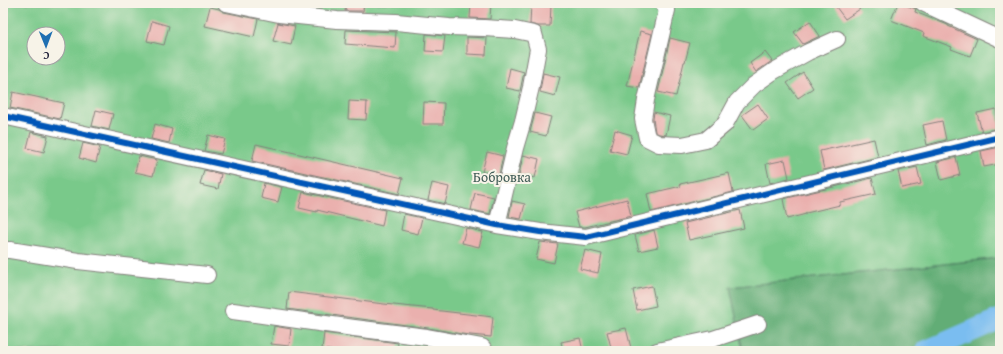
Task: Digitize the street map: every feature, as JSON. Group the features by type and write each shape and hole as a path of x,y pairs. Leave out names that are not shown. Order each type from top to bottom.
{"street":[{"path":"226,3 279,14 449,27 515,30 534,34 538,49 523,121 515,148 498,226"},
{"path":"662,3 667,10 643,118 647,138 659,144 682,145 706,140 725,124 737,102 754,85 774,71 808,52 837,40"},
{"path":"923,3 1000,39"},
{"path":"3,116 498,226 586,237 1000,137"},
{"path":"3,250 78,261 207,275"},
{"path":"233,312 427,337 482,347 486,351"},
{"path":"657,351 713,339 758,324"}],"green space":[{"name":"Бобровка","path":"3,3 1000,3 1000,258 730,287 743,351 3,351"},
{"path":"1000,258 1000,351 743,351 730,287"}],"building":[{"path":"346,3 364,3 363,11 345,11"},
{"path":"471,3 491,3 490,19 470,18"},
{"path":"833,3 856,3 860,9 845,19"},
{"path":"898,3 916,9 915,12 948,25 977,39 970,56 951,49 952,47 923,36 924,33 891,20"},
{"path":"531,4 551,5 550,26 530,24"},
{"path":"210,7 224,12 258,19 254,37 205,26"},
{"path":"152,21 169,26 164,45 147,41"},
{"path":"810,21 820,36 803,44 794,32"},
{"path":"278,23 295,26 291,45 273,41"},
{"path":"346,30 396,32 395,48 345,44"},
{"path":"640,31 652,34 639,88 627,86"},
{"path":"426,34 445,36 443,52 425,51"},
{"path":"467,37 487,38 486,55 467,54"},
{"path":"670,38 690,43 676,96 658,92"},
{"path":"765,52 772,61 756,72 750,63"},
{"path":"510,68 524,72 520,91 506,88"},
{"path":"803,72 813,88 798,98 787,83"},
{"path":"543,73 560,77 555,96 540,92"},
{"path":"13,92 64,103 60,119 10,108"},
{"path":"349,101 367,102 366,120 348,119"},
{"path":"424,102 444,103 443,124 423,124"},
{"path":"758,104 768,119 753,130 742,115"},
{"path":"996,109 1000,128 982,132 977,113"},
{"path":"96,110 113,114 109,130 92,126"},
{"path":"654,112 670,116 666,135 655,132 653,119"},
{"path":"535,113 551,117 546,136 530,132"},
{"path":"942,121 946,140 927,145 923,125"},
{"path":"155,124 172,129 169,143 151,139"},
{"path":"615,130 632,135 627,154 610,150"},
{"path":"31,132 48,136 44,152 27,148"},
{"path":"208,135 225,139 221,154 204,151"},
{"path":"874,139 878,157 824,170 820,151"},
{"path":"83,143 100,147 96,163 79,158"},
{"path":"256,144 403,178 399,194 252,161"},
{"path":"1000,147 1000,164 984,167 981,151"},
{"path":"487,152 503,156 499,175 482,172"},
{"path":"523,155 539,159 535,178 519,175"},
{"path":"139,156 157,160 153,176 135,172"},
{"path":"956,157 960,175 941,180 937,162"},
{"path":"785,160 789,178 770,183 766,164"},
{"path":"917,167 921,184 902,188 898,171"},
{"path":"204,170 221,174 218,189 200,185"},
{"path":"729,173 733,192 651,212 647,194 681,186 680,184"},
{"path":"872,178 876,194 840,202 840,205 787,219 783,199"},
{"path":"264,183 282,187 278,202 261,198"},
{"path":"432,183 449,187 445,204 428,200"},
{"path":"303,192 385,210 382,226 317,210 317,212 299,208"},
{"path":"475,193 494,197 490,214 471,210"},
{"path":"627,199 631,216 585,227 579,227 575,212"},
{"path":"512,201 525,204 521,219 509,217"},
{"path":"740,210 744,228 689,240 685,223"},
{"path":"404,214 422,218 418,234 401,230"},
{"path":"466,228 483,232 479,247 462,243"},
{"path":"654,230 658,247 639,251 635,235"},
{"path":"540,242 558,244 554,263 536,259"},
{"path":"585,250 602,254 598,273 580,269"},
{"path":"652,286 656,306 637,310 633,290"},
{"path":"289,292 493,317 491,337 287,309"},
{"path":"274,326 291,329 289,346 271,344"},
{"path":"626,328 631,348 612,351 607,332"},
{"path":"324,333 398,343 397,351 335,351 322,349"},
{"path":"580,338 583,351 563,351 561,342"}],"waterway":[{"path":"926,351 1000,319"}],"cycle path":[{"path":"3,116 497,225 586,237 1000,137"}]}
